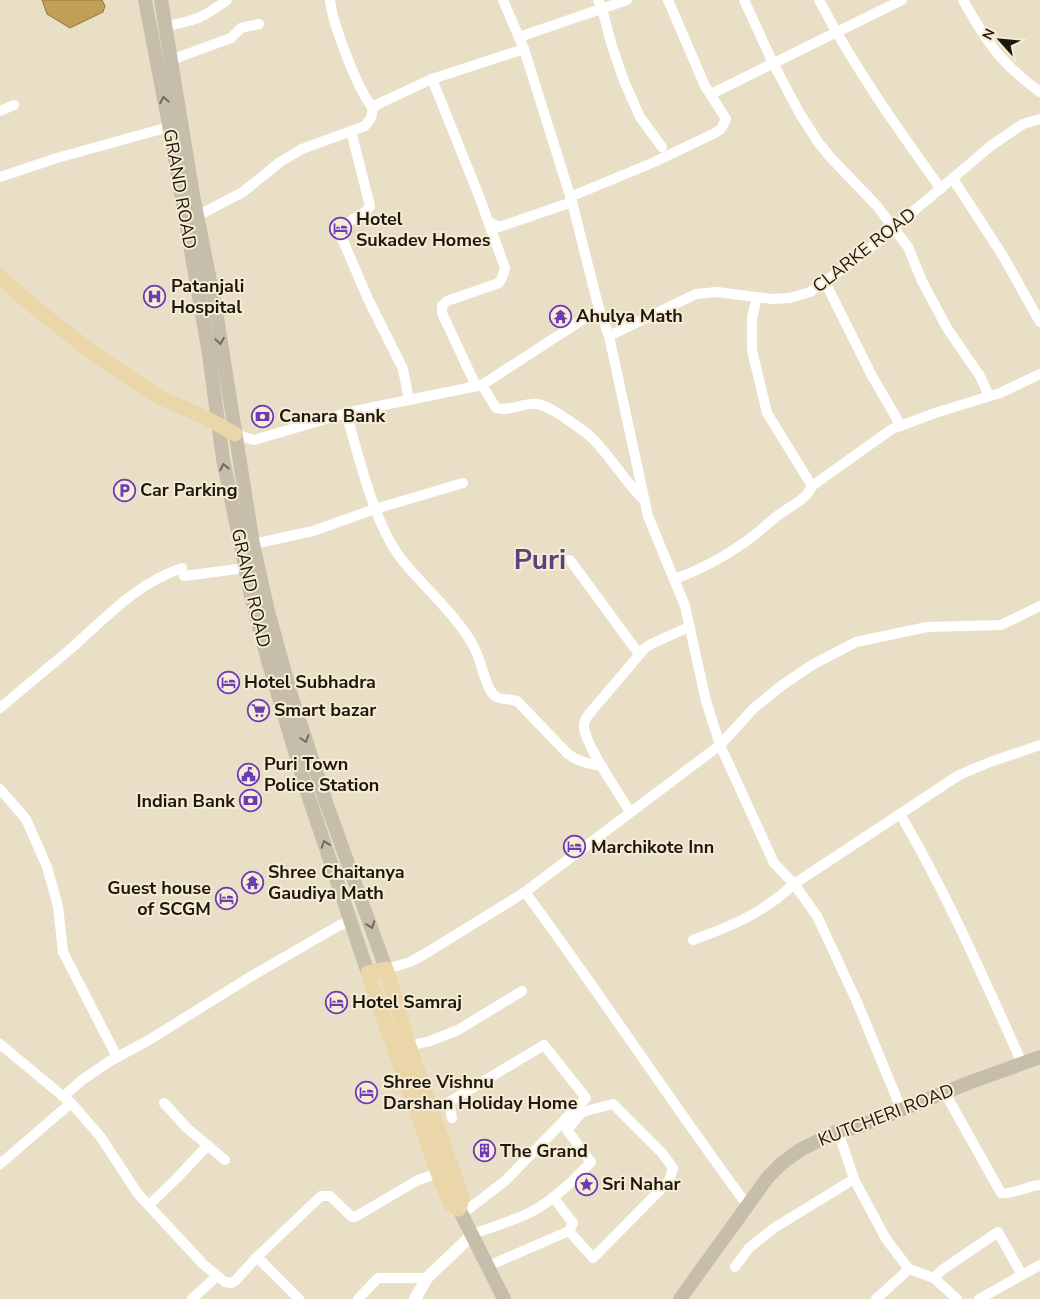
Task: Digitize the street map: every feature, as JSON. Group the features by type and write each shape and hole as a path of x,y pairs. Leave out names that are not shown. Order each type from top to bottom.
{"main road":[{"name":"GRAND ROAD","path":"145,0 170,126 209,354 223,459 245,568 268,661 296,755 368,973 438,1173 452,1204 460,1211 473,1234 504,1299"},
{"name":"GRAND ROAD","path":"161,0 197,216 216,311 253,544 268,610 292,698 327,804 386,969 409,1046 462,1198 460,1211"},
{"path":"0,276 45,316 100,358 159,397 235,434"},
{"path":"368,973 386,969"},
{"name":"KUTCHERI ROAD","path":"680,1299 747,1205 782,1162 800,1150 838,1131 858,1127 1040,1057"}],"street":[{"path":"166,26 189,22 204,16 227,0"},
{"path":"330,0 330,8 336,26 362,94 373,108"},
{"path":"503,0 524,49 571,200 608,336 648,516 685,606 706,700 720,744 774,862 794,884 817,916 857,1002 902,1110"},
{"path":"519,37 600,4 627,0"},
{"path":"489,222 498,227 571,200 652,164 721,129 726,119 692,56 668,0"},
{"path":"744,0 773,64 800,114 818,142 865,193 908,247 922,280 947,328 980,376 989,396"},
{"path":"819,0 836,32 896,126 941,189"},
{"path":"963,0 991,47 1023,79 1040,92"},
{"path":"711,94 896,1"},
{"path":"600,4 624,81 640,117 662,147"},
{"path":"171,60 231,38 242,28 259,24"},
{"path":"197,216 243,192 280,162 302,150 369,123 373,108 432,79 524,49"},
{"path":"432,79 489,222 505,268 499,283 446,301 442,306 442,313 479,386 496,408 502,410 527,404 548,407 592,437 645,501"},
{"path":"0,111 14,105"},
{"name":"CLARKE ROAD","path":"608,336 696,294 717,292 772,299 790,298 810,292 859,257 992,146 1022,124 1040,119"},
{"path":"0,177 57,158 170,126"},
{"path":"351,131 370,206 364,213 343,226 341,236 368,299 403,369 409,400"},
{"path":"953,178 1003,256 1040,322"},
{"path":"825,282 872,376 901,426"},
{"path":"757,297 752,318 752,350 766,412 812,486"},
{"path":"235,434 254,440 346,413 479,386 599,308"},
{"path":"674,579 695,572 714,562 749,539 781,513 808,495 812,486 892,429 1022,384 1040,374"},
{"path":"346,413 384,530 399,556 437,597 471,643 477,653 491,691 500,698 510,698 517,701 576,760 602,766"},
{"path":"253,544 313,531 376,509 463,483"},
{"path":"570,560 639,654"},
{"path":"0,708 148,582 164,574 245,568"},
{"path":"386,969 410,962 423,955 524,892 720,744 754,708 781,686 812,665 856,642 927,627 1001,626 1040,606"},
{"path":"630,812 602,766 585,734 583,726 639,654 651,644 689,626"},
{"path":"693,940 750,917 772,903 794,884 960,775 990,762 1040,745"},
{"path":"0,790 26,818 47,867 58,906 64,952 117,1057"},
{"path":"900,814 923,854 963,933 1022,1063"},
{"path":"524,892 582,969 672,1102 747,1205"},
{"path":"0,1164 67,1100 88,1076 250,977 338,926 351,921"},
{"path":"409,1046 430,1041 458,1030 522,991"},
{"path":"0,1044 67,1100 100,1136 138,1194 203,1264 225,1282 235,1281 257,1257 321,1196 330,1196 352,1217 355,1217 418,1180 438,1173"},
{"path":"452,1118 449,1102 544,1045 586,1098 505,1180 460,1211"},
{"path":"944,1093 1001,1193 1006,1194 1026,1187 1040,1185"},
{"path":"164,1103 187,1128 225,1160"},
{"path":"415,1299 427,1278 473,1234 532,1212 567,1187 591,1162 567,1130 582,1112 614,1104 662,1153 673,1168 669,1181 592,1258 570,1231"},
{"path":"838,1131 854,1179 886,1239 909,1269 934,1278 957,1299"},
{"path":"149,1205 208,1145"},
{"path":"735,1267 749,1248 774,1228 854,1179"},
{"path":"488,1266 570,1231 573,1223 553,1197"},
{"path":"934,1278 942,1270 998,1232 1022,1275"},
{"path":"257,1257 299,1299"},
{"path":"979,1299 1040,1265"},
{"path":"876,1299 909,1269"},
{"path":"192,1299 217,1276"},
{"path":"358,1299 378,1278 427,1278"}],"shaded area":[{"path":"42,0 102,0 105,6 103,12 70,28 47,14"}],"place":[{"name":"Hotel Sukadev Homes","path":"340,229"},
{"name":"Patanjali Hospital","path":"155,296"},
{"name":"Ahulya Math","path":"560,316"},
{"name":"Canara Bank","path":"263,416"},
{"name":"Car Parking","path":"124,490"},
{"name":"Hotel Subhadra","path":"228,682"},
{"name":"Smart bazar","path":"258,710"},
{"name":"Puri Town Police Station","path":"248,774"},
{"name":"Indian Bank","path":"251,801"},
{"name":"Marchikote Inn","path":"575,847"},
{"name":"Shree Chaitanya Gaudiya Math","path":"252,882"},
{"name":"Guest house of SCGM","path":"227,898"},
{"name":"Hotel Samraj","path":"336,1002"},
{"name":"Shree Vishnu Darshan Holiday Home","path":"367,1092"},
{"name":"The Grand","path":"484,1151"},
{"name":"Sri Nahar","path":"586,1184"}],"district":[{"name":"Puri","path":"540,559"}]}
